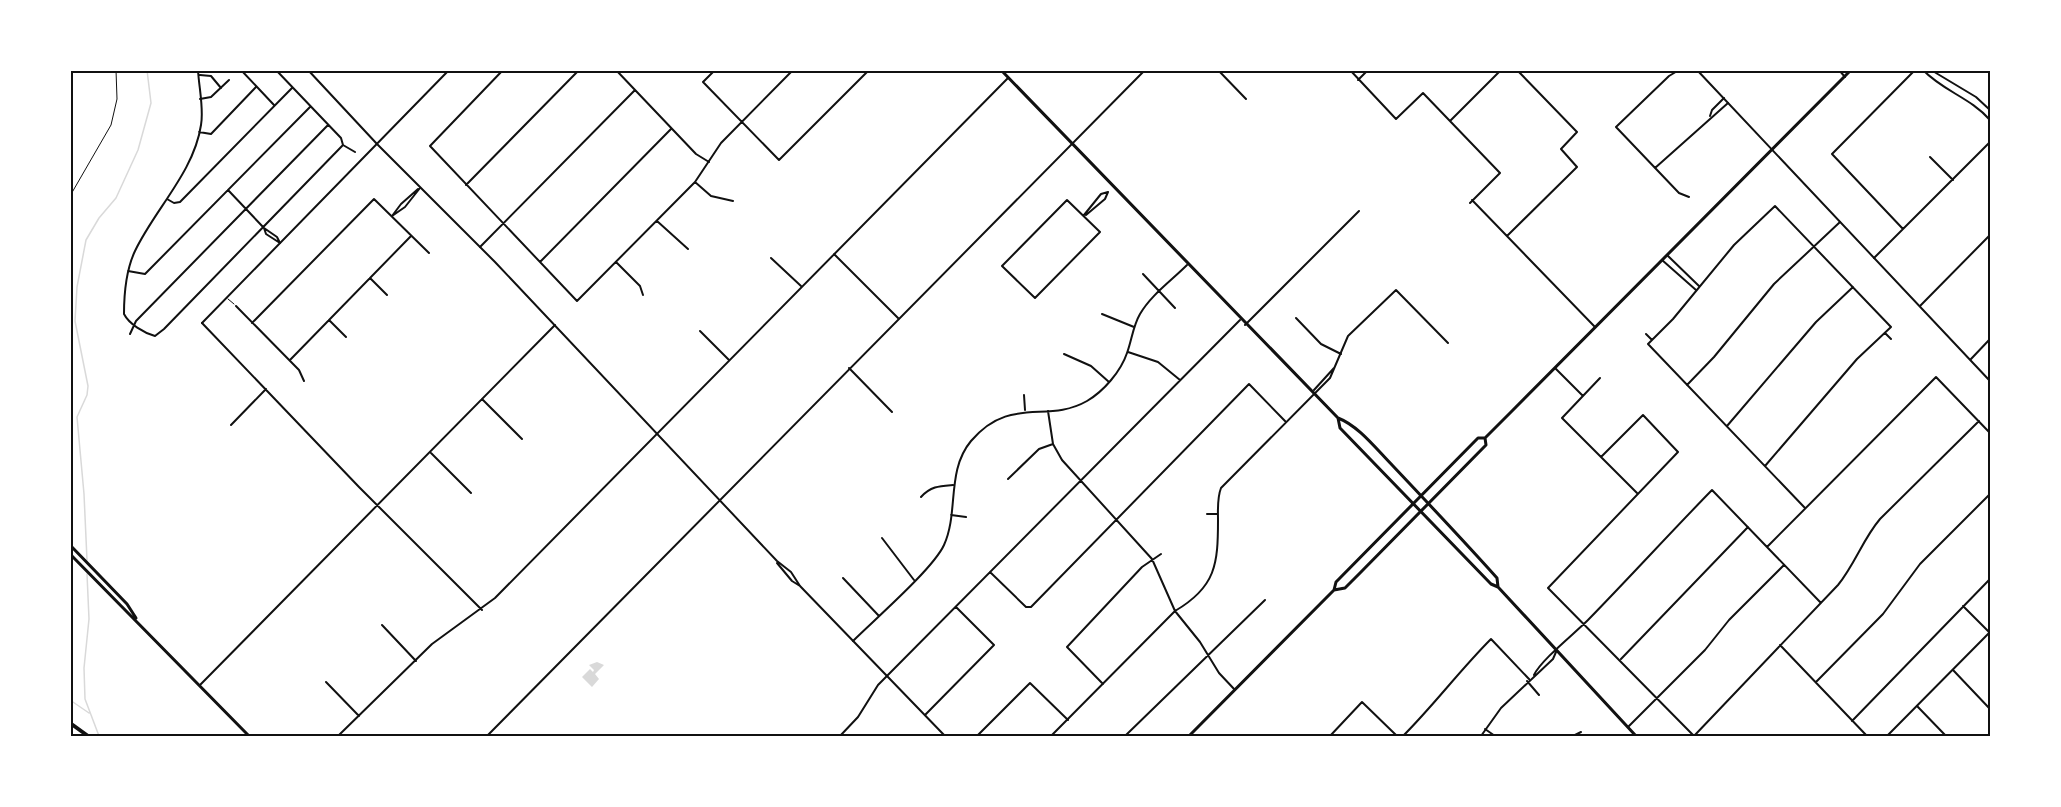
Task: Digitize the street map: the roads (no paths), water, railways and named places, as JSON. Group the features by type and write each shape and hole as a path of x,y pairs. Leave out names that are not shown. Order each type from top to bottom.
{"highway":[{"path":"70,723 88,736"}],"main road":[{"path":"1001,70 1240,320 1338,418 1346,421 1369,442 1428,503 1497,578 1498,587"},
{"path":"1189,736 1334,590 1336,582 1412,503 1478,438 1485,438 1851,70"},
{"path":"1338,418 1340,428 1491,584 1498,587 1636,736"},
{"path":"1334,590 1345,588 1486,445 1485,438"},
{"path":"70,545 127,604 137,620"},
{"path":"70,554 249,736"}],"street":[{"path":"198,70 200,132 185,169 137,248 128,270 124,314 133,324 154,336 264,228 343,145"},
{"path":"240,70 275,106"},
{"path":"276,70 341,138 343,145 355,152"},
{"path":"308,70 377,144 480,247 720,502 777,561 791,572 800,586"},
{"path":"449,70 202,323 377,506 482,609"},
{"path":"503,70 430,146 577,301 695,182 718,146 793,70"},
{"path":"466,185 579,70"},
{"path":"616,70 696,154 709,162"},
{"path":"715,70 703,82 779,160 869,70"},
{"path":"487,736 1145,70"},
{"path":"1218,70 1246,99"},
{"path":"1350,70 1396,119 1423,93 1500,173 1471,202 1595,327"},
{"path":"1358,80 1368,70"},
{"path":"1450,121 1501,70"},
{"path":"1507,236 1577,167 1561,149 1577,132 1517,70"},
{"path":"1669,76 1671,70"},
{"path":"1679,70 1669,76 1616,127 1679,193 1689,197"},
{"path":"1697,70 1990,381"},
{"path":"1839,70 1845,77"},
{"path":"1903,229 1832,154 1915,70"},
{"path":"1923,70 1934,80 1967,98 1990,120"},
{"path":"1931,70 1970,93 1990,110"},
{"path":"198,75 211,76 221,88"},
{"path":"338,736 444,635 482,609 1008,78"},
{"path":"200,100 208,99 229,80"},
{"path":"200,132 211,134 256,87"},
{"path":"166,199 174,203 180,202 292,88"},
{"path":"480,247 635,90"},
{"path":"1967,98 1970,93"},
{"path":"1710,116 1714,107 1724,99"},
{"path":"1655,168 1710,116 1728,103"},
{"path":"128,270 145,274 310,107"},
{"path":"1714,107 1719,111"},
{"path":"130,334 133,324 328,125"},
{"path":"540,262 671,129"},
{"path":"1874,258 1990,142"},
{"path":"1930,157 1953,180"},
{"path":"695,182 711,196 734,201"},
{"path":"392,216 406,198 420,188"},
{"path":"228,190 280,243"},
{"path":"1108,192 1105,199 1092,212 1084,215 1101,194 1108,192"},
{"path":"252,323 374,199 429,253"},
{"path":"1066,200 1084,215 1100,232 1035,298 1002,266 1066,200"},
{"path":"1765,466 1790,441 1857,359 1891,327 1775,206 1734,245 1648,344 1805,508"},
{"path":"1245,325 1359,212"},
{"path":"657,221 688,249"},
{"path":"1687,385 1707,365 1774,284 1840,222"},
{"path":"1920,306 1990,235"},
{"path":"290,360 411,236"},
{"path":"834,254 898,318"},
{"path":"1667,255 1699,286"},
{"path":"771,258 801,286"},
{"path":"1662,260 1696,290"},
{"path":"616,262 640,286 643,295"},
{"path":"853,641 914,580 944,545 953,485 961,455 973,439 996,420 1025,411 1073,408 1089,400 1120,368 1134,327 1148,302 1187,265"},
{"path":"1143,274 1175,308"},
{"path":"370,278 387,295"},
{"path":"1726,426 1750,402 1816,322 1853,287"},
{"path":"1051,736 1175,611 1201,593 1212,576 1217,554 1219,492 1224,482 1312,393 1330,378 1351,333 1396,290 1448,343"},
{"path":"236,306 290,360 299,370 304,381"},
{"path":"1102,314 1134,327"},
{"path":"1296,318 1321,344 1341,354"},
{"path":"329,320 346,337"},
{"path":"840,736 855,722 878,685 1240,320"},
{"path":"200,686 555,326"},
{"path":"699,331 729,360"},
{"path":"1885,333 1891,339"},
{"path":"1646,334 1652,340"},
{"path":"1971,359 1990,339"},
{"path":"1127,352 1158,362 1180,380"},
{"path":"1064,354 1091,366 1108,382"},
{"path":"849,368 892,412"},
{"path":"1555,368 1583,396"},
{"path":"1767,547 1936,377 1990,433"},
{"path":"1600,378 1562,418 1637,493"},
{"path":"990,572 1028,608 1118,520 1154,479 1249,384 1285,421"},
{"path":"231,425 266,389"},
{"path":"1024,395 1025,411"},
{"path":"482,399 522,439"},
{"path":"1048,409 1053,444 1062,460 1152,559 1175,611 1219,673 1235,690"},
{"path":"1601,457 1643,415 1678,452 1548,588 1694,736 1755,674 1779,644 1821,603 1851,568 1870,531 1979,421"},
{"path":"1008,478 1039,449 1053,444"},
{"path":"430,452 471,493"},
{"path":"921,497 927,490 937,486 953,485"},
{"path":"1481,736 1501,708 1528,680 1553,659 1556,652 1712,490 1821,603"},
{"path":"1816,682 1883,614 1920,564 1990,494"},
{"path":"1207,514 1218,514"},
{"path":"950,515 966,518"},
{"path":"1620,660 1748,527"},
{"path":"882,538 914,580"},
{"path":"1103,684 1067,647 1152,559 1161,554"},
{"path":"777,561 779,569 800,586 945,736"},
{"path":"1627,727 1784,565"},
{"path":"843,578 879,615"},
{"path":"1852,721 1990,579"},
{"path":"1125,736 1175,686 1209,657 1265,600"},
{"path":"1887,736 1990,633 1963,606"},
{"path":"925,716 994,645 956,607"},
{"path":"382,625 417,661"},
{"path":"1402,736 1432,707 1461,669 1491,639 1539,695"},
{"path":"1779,644 1867,736"},
{"path":"1953,670 1990,709"},
{"path":"326,682 359,716"},
{"path":"977,736 1030,683 1068,720"},
{"path":"1329,736 1362,702 1397,736"},
{"path":"1917,706 1946,736"},
{"path":"1485,729 1495,736"},
{"path":"1573,736 1581,732"}],"lane":[{"path":"70,196 111,125 117,99 116,70"},
{"path":"227,297 236,306"}],"waterway":[{"path":"87,560 77,417 87,395 88,386 75,321 77,287 86,240 99,218 116,198 138,150 151,103 147,70"},
{"path":"87,574 89,619 84,668 85,699 99,736"},
{"path":"70,700 89,713"}]}
